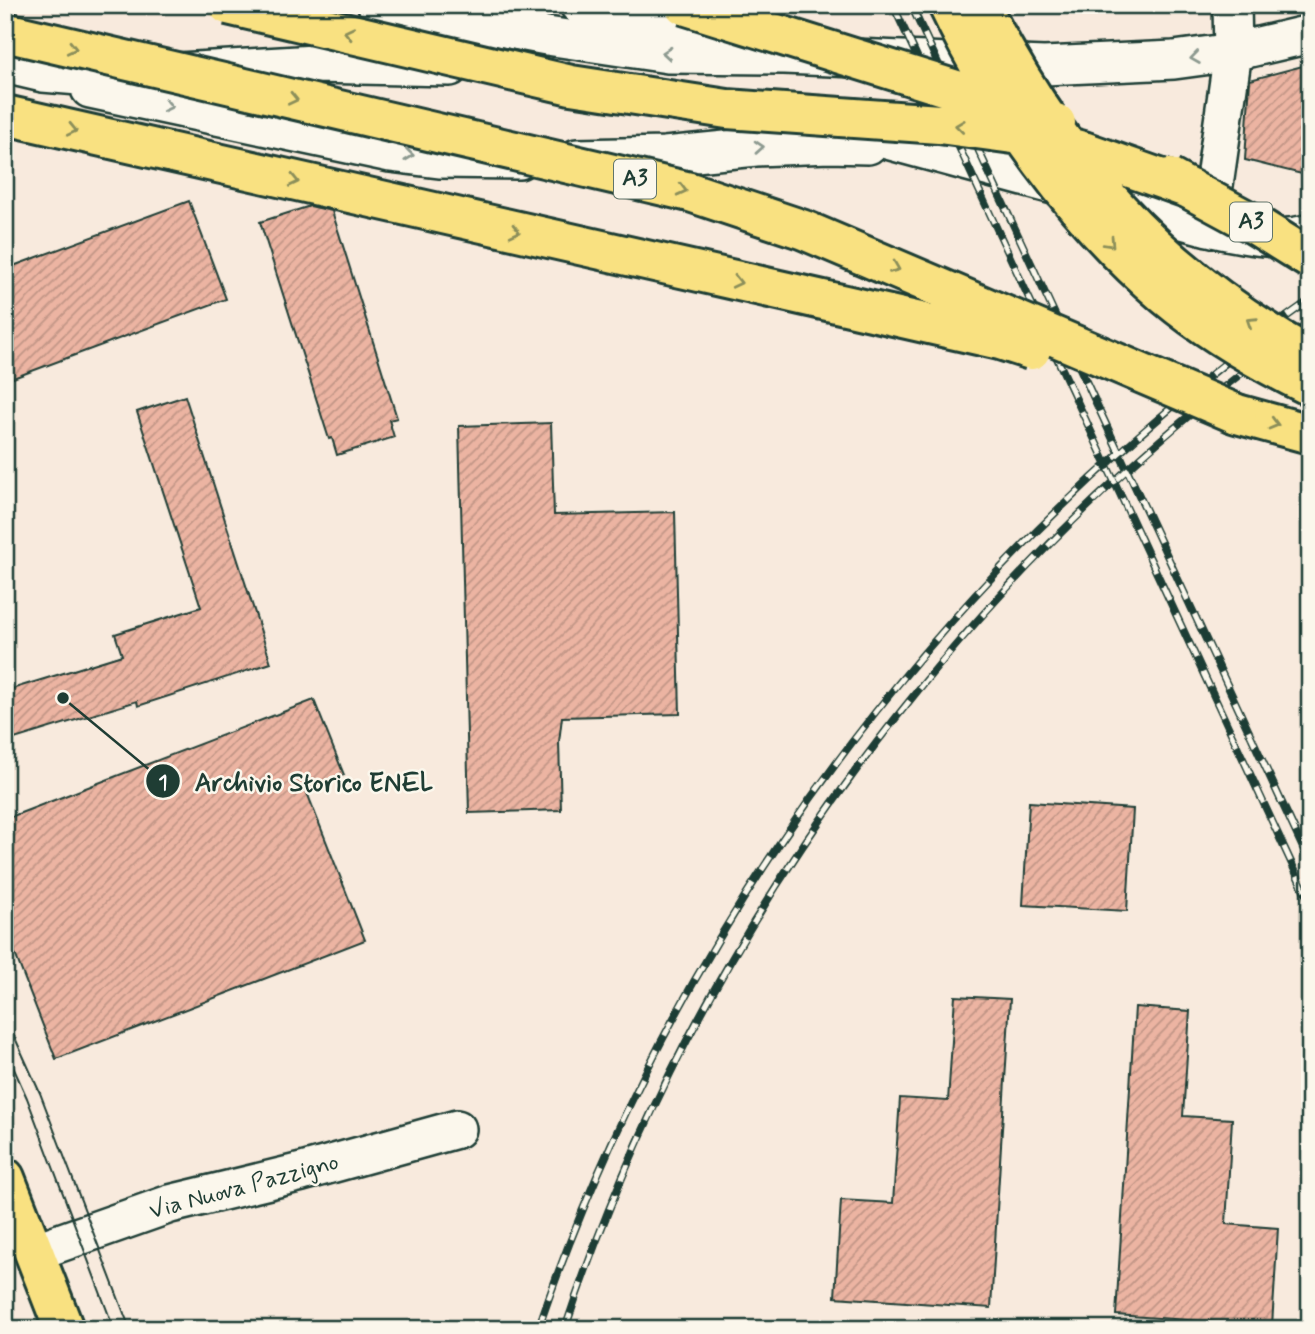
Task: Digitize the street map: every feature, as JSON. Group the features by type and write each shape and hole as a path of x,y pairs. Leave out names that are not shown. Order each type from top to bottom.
{"main road":[{"name":"A3","path":"228,5 571,85 727,109 939,124 1028,136 1083,151 1190,189"},
{"name":"A3","path":"684,5 1020,110 1098,139 1254,224 1310,259"},
{"path":"948,5 991,87 1014,123 1068,193 1129,263 1168,298 1206,326 1248,354 1310,386"},
{"path":"981,5 1023,84 1055,133 1096,186 1129,222 1187,275 1238,314 1310,357"},
{"name":"A3","path":"5,32 690,192 804,230 1237,414"},
{"name":"A3","path":"5,115 1000,340 1121,381 1310,434"},
{"path":"5,1178 64,1329"}],"street":[{"path":"377,5 547,36 668,54 784,55 1044,66 1174,60 1233,52 1310,34"},
{"path":"579,5 668,23 784,55"},
{"path":"1209,227 1233,52 1232,5"},
{"path":"5,64 43,73 91,77 315,64 415,65 531,72 627,86 824,123 1254,237 1300,236 1310,233"},
{"path":"5,72 390,153 426,158 489,161 665,156 756,147 829,144 915,147"},
{"name":"Via Nuova Pazzigno","path":"34,1252 170,1204 302,1172 457,1129"}],"building":[{"path":"1310,64 1310,176 1245,160 1250,80"},
{"path":"189,201 226,299 5,381 5,269"},
{"path":"310,206 332,211 397,418 389,420 394,437 337,455 332,438 329,439 260,222"},
{"path":"185,396 271,663 138,706 137,701 5,742 5,691 122,655 115,634 201,607 137,412"},
{"path":"551,423 554,515 675,512 680,714 562,717 559,742 561,810 469,813 459,426"},
{"path":"314,700 344,775 306,790 365,940 56,1059 5,928 5,819"},
{"path":"1029,802 1133,809 1127,911 1023,905"},
{"path":"955,996 1010,999 991,1308 835,1297 841,1200 893,1203 900,1098 948,1101"},
{"path":"1135,1007 1190,1011 1183,1116 1232,1119 1226,1224 1278,1228 1272,1326 1116,1315"}],"tram line":[{"path":"5,1016 40,1093 130,1329"},
{"path":"5,1049 27,1098 114,1329"}],"railway":[{"path":"893,5 1310,903"},
{"path":"911,5 1310,863"},
{"path":"538,1329 586,1202 642,1079 707,960 778,845 857,735 943,631 1036,532 1177,403 1242,350 1310,300"},
{"path":"565,1329 621,1180 689,1037 768,899 858,767 958,643 1067,527 1185,419 1310,322"}],"place":[{"name":"Archivio Storico ENEL","path":"63,698"}]}
